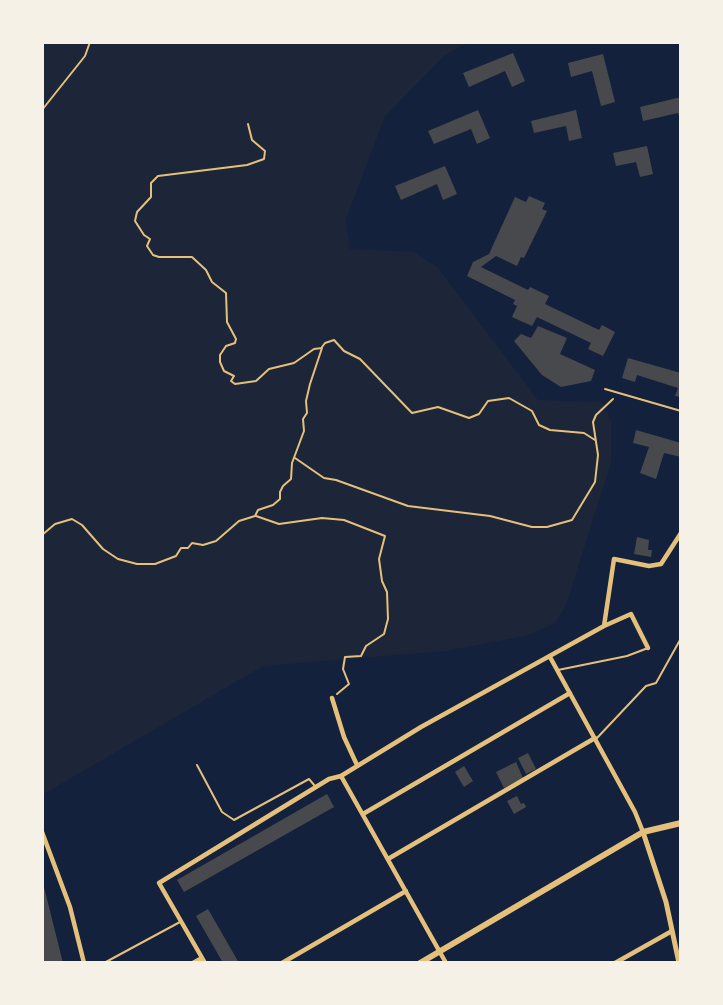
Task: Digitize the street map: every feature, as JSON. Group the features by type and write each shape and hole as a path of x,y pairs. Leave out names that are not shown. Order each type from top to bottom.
{"main road":[{"path":"420,963 643,832 681,823"}],"street":[{"path":"604,626 614,559 649,566 661,564 681,533"},
{"path":"193,963 203,960 159,883 316,786 341,776 421,727 604,626 631,614 648,648"},
{"path":"550,657 635,812 673,930 679,963"},
{"path":"363,814 570,693"},
{"path":"332,698 344,737 357,765"},
{"path":"388,859 595,738"},
{"path":"341,776 446,963"},
{"path":"42,832 70,907 84,963"},
{"path":"282,963 406,891"},
{"path":"615,963 673,930"}],"lane":[{"path":"605,389 681,411"},
{"path":"595,738 599,739 646,686 656,683 680,640"},
{"path":"557,670 627,656 648,648"},
{"path":"197,765 222,812 234,820 309,779 316,786"},
{"path":"104,963 181,922"}],"path":[{"path":"42,110 85,55 90,42"},
{"path":"248,124 252,140 265,151 264,159 247,165 158,176 152,184 151,197 137,212 135,221 150,239 148,246 153,255 192,257 206,270 212,282 226,293 228,322 236,340 226,346 220,355 220,362 224,371 234,376 231,381 235,384 256,381 269,369 294,363 314,349 321,348"},
{"path":"255,516 258,510 273,505 280,499 280,492 292,476 294,457 304,431 306,401 321,348 325,343 334,340 344,351 360,359 412,413 438,407 469,418 479,414 488,401 509,397 532,411 539,425 550,430 584,433 596,441"},
{"path":"294,457 324,478 408,506 490,516 532,527 547,527 572,520 595,482 598,462 593,422 596,415 618,394"},
{"path":"42,535 55,524 72,519 82,525 103,549 118,559 137,564 155,564 176,556 181,548 188,548 192,543 202,545 216,541 239,521 255,516 279,524 322,518 344,520 385,536 379,559 382,581 387,592 388,619 384,634 366,646 361,656 345,657 343,669 349,684 332,698"}],"shaded area":[{"path":"42,42 469,42 444,56 385,116 346,219 350,249 414,252 438,268 538,400 601,402 611,420 611,463 566,605 555,623 529,635 446,651 263,666 42,795"}],"building":[{"path":"513,53 525,81 512,87 505,71 469,87 463,73"},
{"path":"603,54 615,102 601,106 592,71 571,77 568,63"},
{"path":"681,97 681,122 678,113 643,121 640,107"},
{"path":"478,110 490,138 477,144 471,129 434,144 428,131"},
{"path":"576,110 582,138 569,141 566,126 534,133 531,121"},
{"path":"647,146 653,174 640,177 636,162 616,166 613,153"},
{"path":"445,166 457,194 443,200 437,184 401,200 395,186"},
{"path":"529,196 545,203 542,209 547,211 524,258 521,257 517,266 496,256 481,267 528,290 530,287 549,296 545,304 599,330 602,325 615,332 603,356 588,349 591,343 537,317 532,326 512,317 517,306 513,304 515,300 467,276 473,262 489,254 515,197 526,202"},
{"path":"538,326 567,338 560,354 595,370 591,381 561,387 542,375 514,341 521,334 531,338"},
{"path":"628,358 681,373 681,397 675,396 678,388 637,375 635,382 622,378"},
{"path":"636,430 681,443 681,457 664,453 656,479 640,473 649,447 633,443"},
{"path":"637,537 649,540 648,550 652,550 651,557 634,554"},
{"path":"528,753 536,769 526,774 518,758"},
{"path":"516,762 523,778 504,788 496,772"},
{"path":"464,766 473,781 464,787 455,772"},
{"path":"327,794 334,807 184,892 177,880"},
{"path":"517,796 526,807 514,814 507,801"},
{"path":"43,883 63,963 44,963"},
{"path":"208,909 239,963 223,963 196,916"}]}
